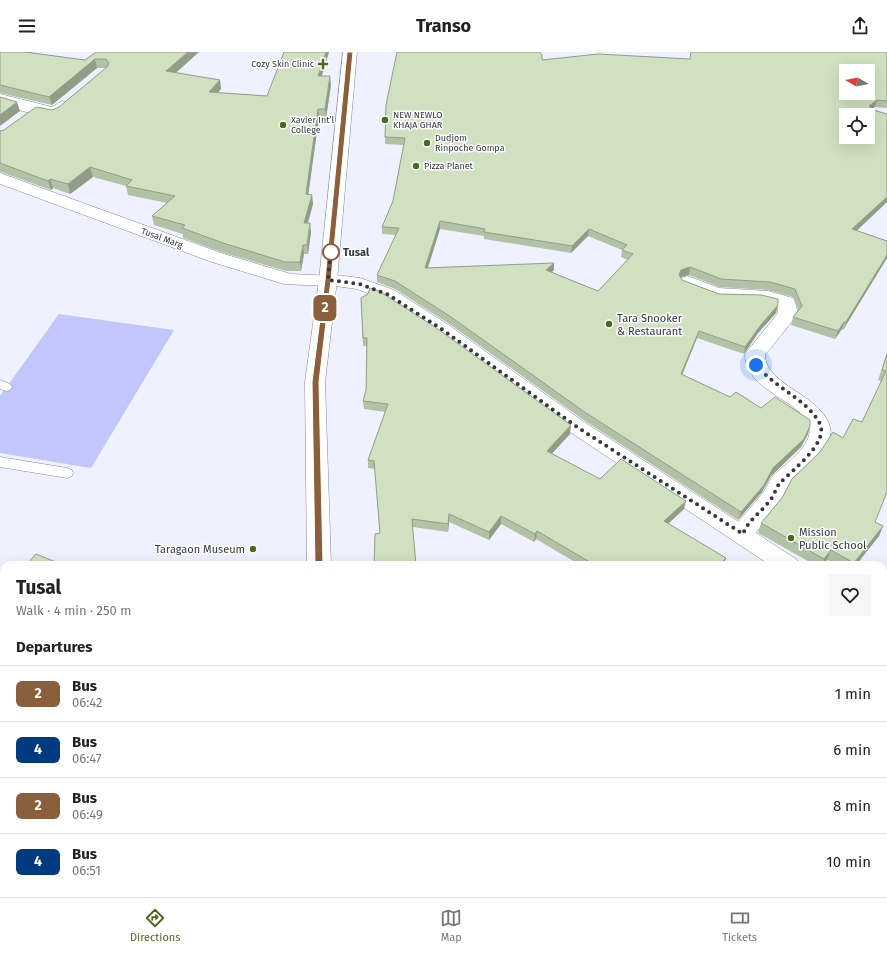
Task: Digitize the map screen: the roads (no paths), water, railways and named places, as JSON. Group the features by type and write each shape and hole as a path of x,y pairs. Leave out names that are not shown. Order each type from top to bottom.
{"street":[{"path":"319,561 315,382 328,280 350,52"},
{"path":"0,99 35,109 55,112 73,96"},
{"path":"17,122 35,109"},
{"name":"Tusal Marg","path":"0,178 225,260 290,280 328,280 360,284 387,294 443,330 577,427 782,561"},
{"path":"688,282 717,294 750,294 773,297 786,302 788,314 755,354 756,365 764,375 810,411 820,423 821,436 814,450 779,484 768,503 746,526 743,534"}],"lane":[{"path":"0,462 67,473"}],"place":[{"name":"Cozy Skin Clinic","path":"323,64"},
{"name":"NEW NEWLO KHAJA GHAR","path":"385,120"},
{"name":"Xavier Int’l College","path":"283,125"},
{"name":"Dudjom Rinpoche Gompa","path":"427,143"},
{"name":"Pizza Planet","path":"416,166"},
{"name":"Tusal","path":"331,252"},
{"name":"Tara Snooker & Restaurant","path":"609,324"},
{"name":"Mission Public School","path":"791,538"},
{"name":"Taragaon Museum","path":"253,549"}]}
